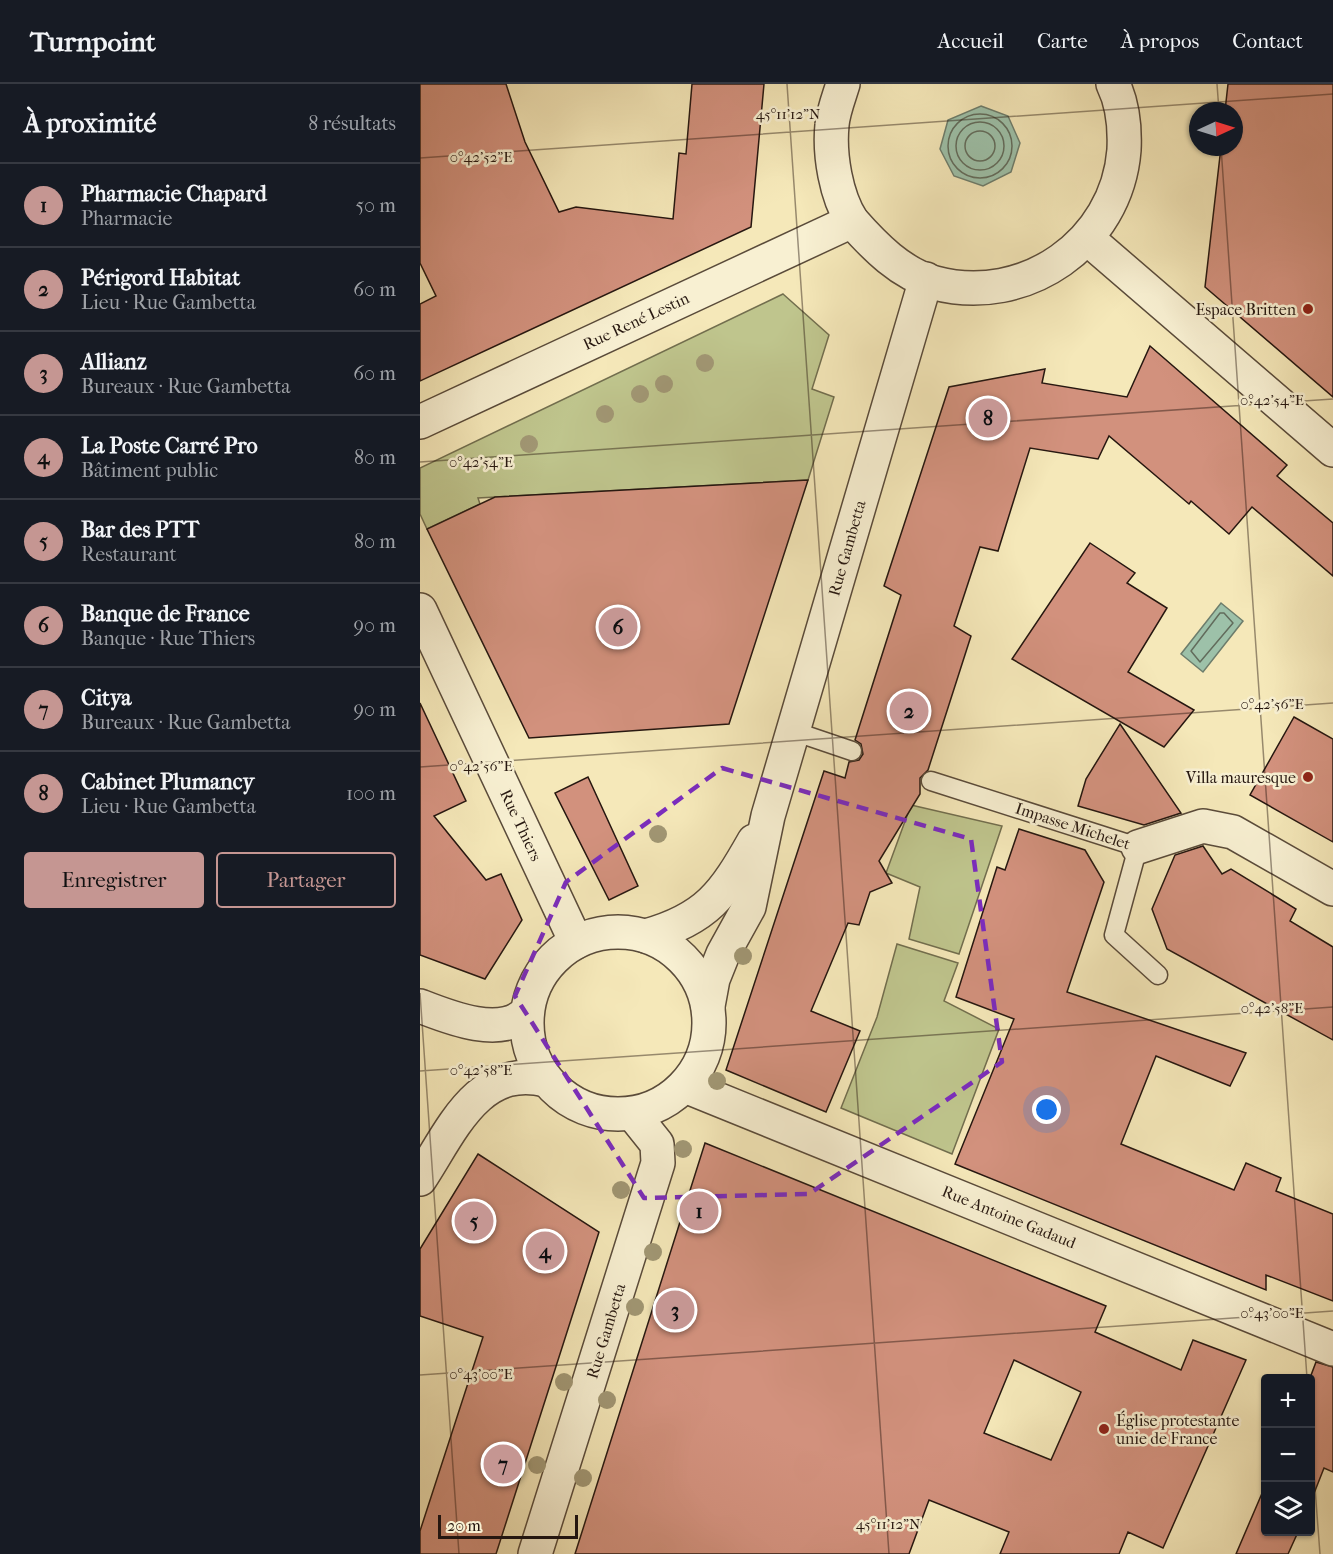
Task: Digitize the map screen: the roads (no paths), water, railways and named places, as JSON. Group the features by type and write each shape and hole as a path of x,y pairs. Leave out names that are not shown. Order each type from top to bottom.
{"street":[{"path":"843,84 832,125 834,170 846,213 899,265 935,283 974,288 1016,283 1055,266 1088,239 1109,207 1122,170 1125,132 1123,87"},
{"name":"Rue René Lestin","path":"420,422 852,221"},
{"path":"1088,239 1333,450"},
{"name":"Rue Gambetta","path":"708,1006 713,979 723,954 749,907 768,816 926,279"},
{"name":"Rue Thiers","path":"420,610 576,942"},
{"name":"Rue Gambetta","path":"646,936 670,929 702,913 732,880 768,816"},
{"path":"1138,847 1203,826 1233,832 1333,889"},
{"path":"420,1006 468,1023 506,1023 523,1017 527,1012 536,983 552,960 576,942 598,934 622,932 646,936 668,946 687,962 700,983 708,1006 709,1035 701,1062 685,1086 662,1104 633,1114 609,1115 585,1109 564,1097 546,1080 534,1059 527,1012"},
{"path":"420,1179 464,1108 486,1090 507,1078 527,1076 546,1080"},
{"name":"Rue Antoine Gadaud","path":"685,1086 1333,1349"},
{"name":"Rue Gambetta","path":"535,1554 658,1163 657,1144 633,1114"}],"lane":[{"path":"794,731 852,751"},
{"name":"Impasse Michelet","path":"931,780 1138,847 1114,935 1158,975"}],"water":[{"path":"981,106 1008,116 1020,143 1011,172 983,186 954,176 940,149 948,120"},
{"path":"1221,603 1243,621 1203,672 1181,654"}],"place":[{"name":"Espace Britten","path":"1308,309"},
{"name":"Cabinet Plumancy","path":"988,418"},
{"name":"Banque de France","path":"618,627"},
{"name":"Périgord Habitat","path":"909,711"},
{"name":"Villa mauresque","path":"1308,777"},
{"name":"Pharmacie Chapard","path":"699,1211"},
{"name":"Bar des PTT","path":"474,1221"},
{"name":"La Poste Carré Pro","path":"545,1251"},
{"name":"Allianz","path":"675,1310"},
{"name":"Église protestante unie de France","path":"1104,1429"},
{"name":"Citya","path":"503,1464"}]}
